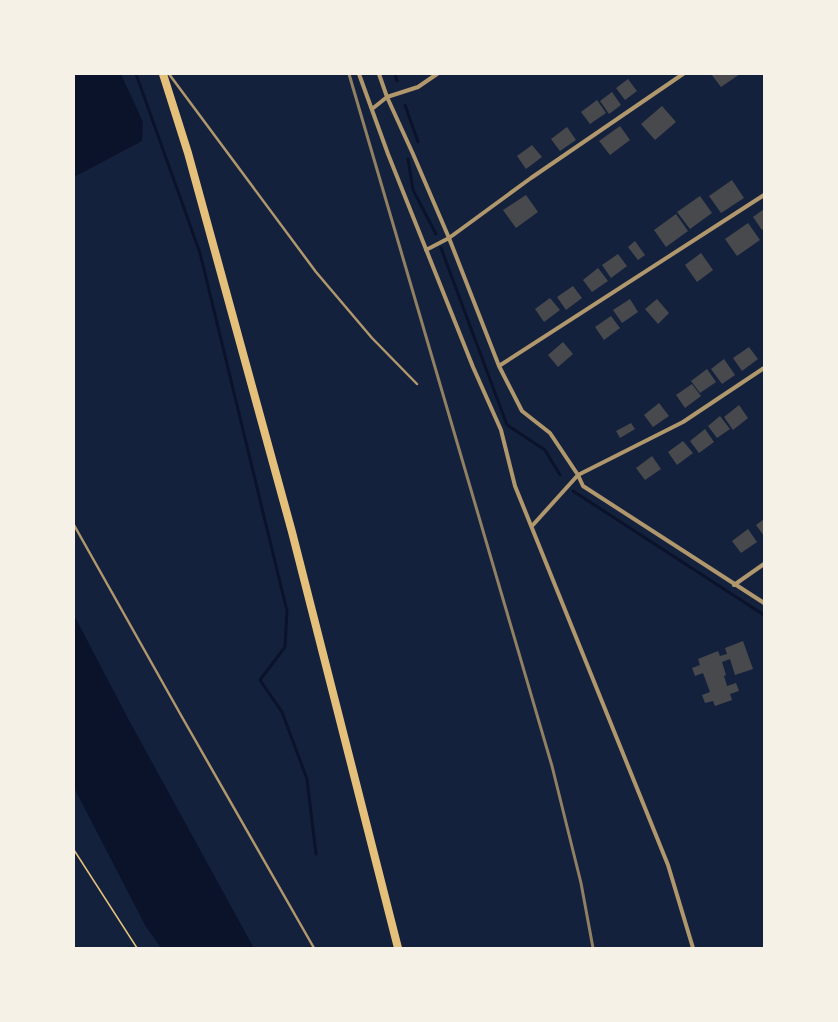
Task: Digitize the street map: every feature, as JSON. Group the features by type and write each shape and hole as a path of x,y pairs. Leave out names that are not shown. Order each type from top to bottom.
{"main road":[{"path":"163,74 188,153 290,524 398,948"}],"street":[{"path":"359,74 388,154 426,250 473,367 501,430 515,486 668,865 692,948"},
{"path":"379,74 387,97 449,238 499,366 522,411 550,433 578,475 583,486 764,603"},
{"path":"372,109 387,97 418,87 437,74"},
{"path":"426,250 449,238 531,178 683,74"},
{"path":"499,366 764,195"},
{"path":"532,526 578,475 683,422 764,368"},
{"path":"734,585 764,564"}],"lane":[{"path":"169,74 316,272 372,338 418,384"},
{"path":"74,524 314,948"}],"path":[{"path":"74,850 137,948"}],"water":[{"path":"74,74 121,74 143,122 142,141 74,177"},
{"path":"74,615 130,722 254,948 161,948 146,927 74,788"}],"building":[{"path":"711,74 740,74 721,87"},
{"path":"628,79 637,91 625,100 616,88"},
{"path":"612,92 621,105 609,114 600,101"},
{"path":"597,100 606,113 590,124 581,112"},
{"path":"662,106 676,122 655,140 641,124"},
{"path":"620,126 630,140 610,155 599,141"},
{"path":"567,127 576,140 560,151 551,139"},
{"path":"532,145 542,157 526,169 517,156"},
{"path":"732,180 744,198 721,213 709,196"},
{"path":"526,195 538,212 516,228 503,210"},
{"path":"700,196 712,213 690,229 677,212"},
{"path":"764,209 764,228 762,230 753,217"},
{"path":"676,214 688,231 666,247 654,230"},
{"path":"748,223 760,240 737,256 725,239"},
{"path":"635,241 645,255 638,260 628,247"},
{"path":"701,253 713,270 697,282 685,265"},
{"path":"618,254 627,266 611,278 602,265"},
{"path":"598,268 608,281 592,292 583,280"},
{"path":"573,286 582,298 566,310 557,297"},
{"path":"550,298 560,310 544,322 535,309"},
{"path":"630,299 638,312 622,323 613,310"},
{"path":"657,299 669,313 658,324 645,309"},
{"path":"611,316 620,328 604,340 595,327"},
{"path":"563,342 573,354 558,367 548,355"},
{"path":"749,347 758,359 742,371 733,358"},
{"path":"724,359 735,375 722,384 711,369"},
{"path":"707,369 716,382 700,393 691,381"},
{"path":"692,384 701,396 685,408 676,395"},
{"path":"659,403 669,416 653,427 644,415"},
{"path":"739,405 748,418 733,430 724,417"},
{"path":"720,416 730,429 717,438 708,426"},
{"path":"631,423 635,429 620,438 616,431"},
{"path":"705,429 714,442 699,453 690,441"},
{"path":"683,441 693,453 677,465 668,452"},
{"path":"652,456 661,469 645,480 636,468"},
{"path":"764,519 764,536 756,525"},
{"path":"748,529 757,542 741,553 732,541"},
{"path":"743,641 753,669 735,675 730,659 722,662 726,675 724,676 727,686 736,683 739,691 730,694 732,700 715,706 713,701 705,703 702,695 710,692 703,673 695,676 692,668 700,665 698,659 718,651 720,656 727,654 725,648"}],"waterway":[{"path":"136,74 200,253 287,611 285,647 260,680 282,712 307,779 316,854"},
{"path":"395,74 397,81"},
{"path":"405,105 418,142"},
{"path":"408,159 413,190 436,234"},
{"path":"441,248 507,425 545,450 560,475"},
{"path":"573,491 764,615"}],"railway":[{"path":"349,74 552,766 581,883 593,948"}]}
